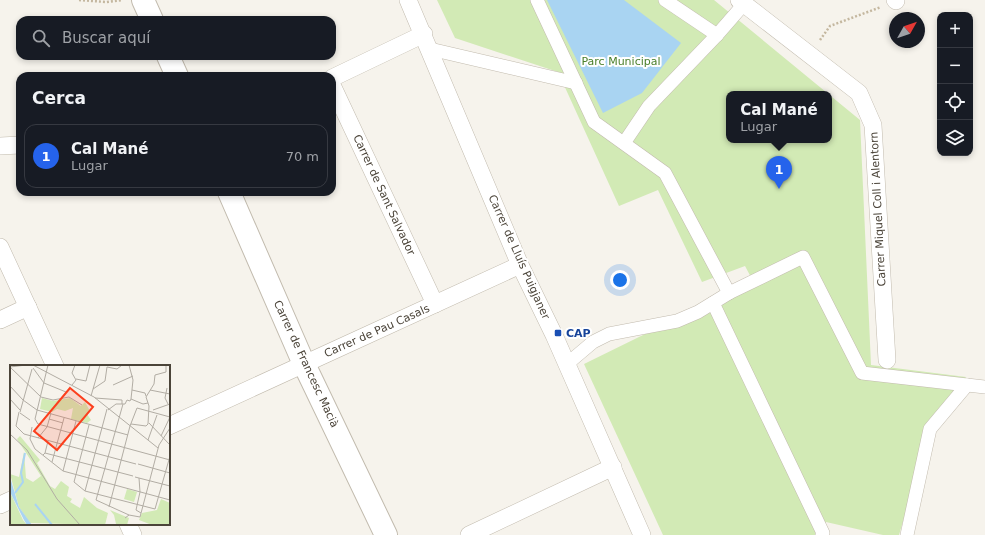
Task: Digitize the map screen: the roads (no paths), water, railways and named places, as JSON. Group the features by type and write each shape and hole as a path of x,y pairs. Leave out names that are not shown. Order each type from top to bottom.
{"street":[{"path":"143,0 150,16"},
{"name":"Carrer de Lluís Puigjaner","path":"408,0 427,41 520,265 567,364 642,535"},
{"path":"537,0 594,122 665,173 729,293"},
{"path":"665,0 717,35"},
{"path":"624,143 649,106 717,35 742,2"},
{"name":"Carrer Miquel Coll i Alentorn","path":"742,2 859,93 874,125 887,360"},
{"path":"336,76 427,41 576,83"},
{"path":"170,60 175,72"},
{"name":"Carrer de Sant Salvador","path":"336,94 435,304"},
{"path":"0,146 16,145"},
{"name":"Carrer de Francesc Macià","path":"231,196 304,364 386,535"},
{"path":"0,248 55,365"},
{"path":"567,364 593,342 609,334 677,321 698,312 729,293 803,257 862,373 985,387"},
{"name":"Carrer de Pau Casals","path":"170,426 520,265"},
{"path":"713,303 826,534"},
{"path":"0,320 28,307"},
{"path":"907,535 930,428 967,384"},
{"path":"468,535 612,467"},
{"path":"0,505 10,500"},
{"path":"128,525 133,535"}],"water":[{"path":"547,0 624,0 681,43 642,93 603,113"}],"place":[{"name":"Cal Mané","path":"779,189"},
{"name":"CAP","path":"558,333"}],"park label":[{"name":"Parc Municipal","path":"621,61"}]}
